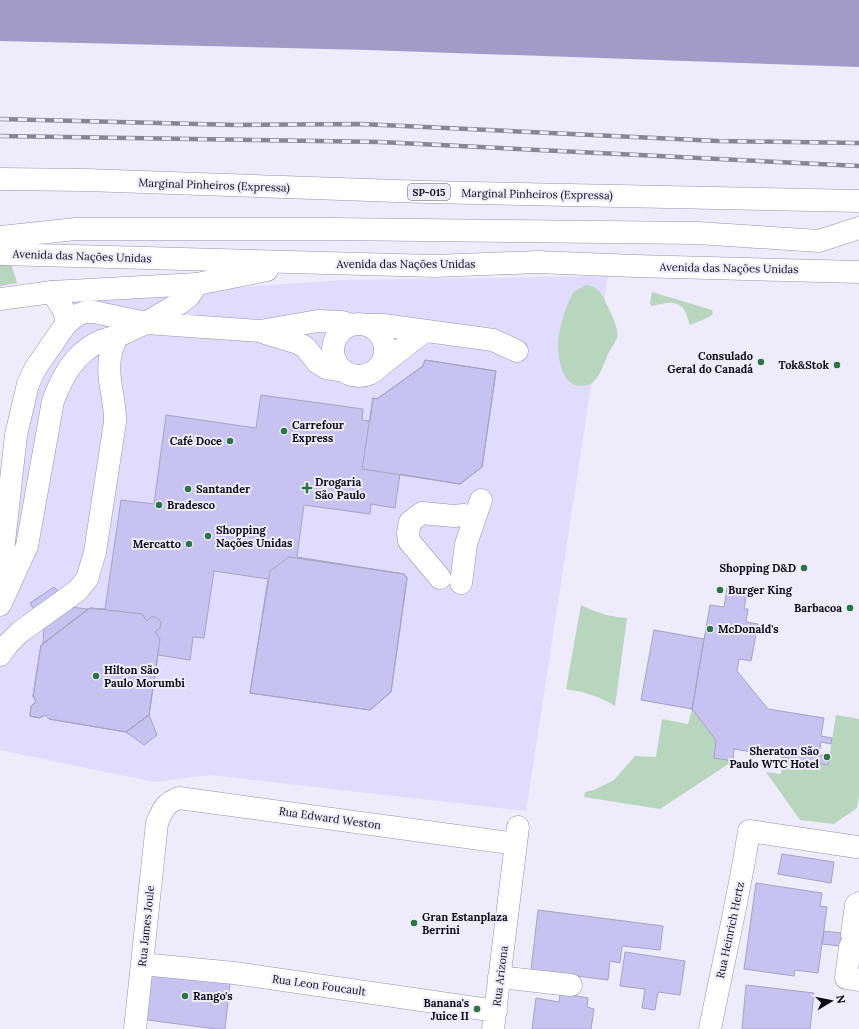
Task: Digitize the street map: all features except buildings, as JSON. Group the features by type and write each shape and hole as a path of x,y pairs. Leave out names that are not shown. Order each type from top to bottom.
{"main road":[{"name":"Marginal Pinheiros (Expressa)","path":"0,179 94,180 426,192 859,201"},
{"path":"0,237 76,228 331,229 697,234 819,241 859,228"},
{"name":"Avenida das Nações Unidas","path":"0,254 435,266 537,262 859,272"},
{"path":"0,299 52,292 197,284 310,262"},
{"path":"0,606 27,546 53,401 61,381 70,366 85,351 106,338 118,336 146,323 180,303 189,296 197,284"},
{"path":"52,292 65,312 66,324"},
{"path":"0,578 16,435 28,384 35,369 66,324 77,315 85,312 94,312 146,323 260,331 298,343 305,347 318,363 326,368 359,376 368,375 375,371 425,331"},
{"path":"260,331 318,321 342,322 374,327 380,333 386,349 385,357 381,365"},
{"path":"343,371 334,357 334,343 341,330 360,325 383,325 493,340 516,351"},
{"path":"0,655 20,632 77,591 88,580 95,552 115,422 110,375 110,354 118,336"},
{"path":"462,583 466,544 481,500"},
{"path":"440,578 409,541 408,533 410,522 422,513 454,516 464,515"},
{"name":"Rua Edward Weston","path":"157,823 163,809 170,802 179,798 517,836"},
{"name":"Rua James Joule","path":"135,1029 157,823"},
{"name":"Rua Heinrich Hertz","path":"710,1029 723,960 742,880 749,831 856,847"},
{"name":"Rua Arizona","path":"494,1020 517,836"},
{"path":"859,903 856,905 846,978 859,980"},
{"name":"Rua Leon Foucault","path":"142,964 234,973 494,1020"},
{"path":"500,978 571,986"}],"shaded area":[{"path":"0,0 859,0 859,67 367,50 0,41"},
{"path":"608,276 526,811 210,775 154,782 0,750 0,578 16,435 56,338 59,302 114,296 341,280"}],"green space":[{"path":"11,263 17,283 0,286 0,264"},
{"path":"586,285 594,287 602,295 615,322 617,338 609,352 602,370 595,380 591,384 580,386 574,385 570,382 563,372 558,341 562,319 573,292"},
{"path":"652,292 712,310 713,314 690,325 683,308 675,303 651,306 650,303"},
{"path":"581,605 604,614 627,618 615,706 592,695 566,689"},
{"path":"692,709 716,740 714,758 733,761 660,809 584,797 585,792 594,790 614,780 635,756 656,757 662,719 688,724"},
{"path":"836,715 859,719 859,795 857,808 834,824 800,820 766,772 781,774 783,757 828,765"}],"railway":[{"path":"0,119 237,125 361,124 718,141 859,143"},
{"path":"0,136 380,142 859,166"}],"place":[{"name":"Consulado Geral do Canadá","path":"761,362"},
{"name":"Tok&Stok","path":"837,365"},
{"name":"Carrefour Express","path":"284,431"},
{"name":"Café Doce","path":"230,441"},
{"name":"Drogaria São Paulo","path":"307,488"},
{"name":"Santander","path":"188,489"},
{"name":"Bradesco","path":"159,505"},
{"name":"Shopping Nações Unidas","path":"208,536"},
{"name":"Mercatto","path":"189,544"},
{"name":"Shopping D&D","path":"804,568"},
{"name":"Burger King","path":"720,590"},
{"name":"Barbacoa","path":"850,608"},
{"name":"McDonald's","path":"710,629"},
{"name":"Hilton São Paulo Morumbi","path":"96,676"},
{"name":"Sheraton São Paulo WTC Hotel","path":"827,757"},
{"name":"Gran Estanplaza Berrini","path":"414,923"},
{"name":"Rango's","path":"185,996"},
{"name":"Banana's Juice II","path":"477,1009"}]}
